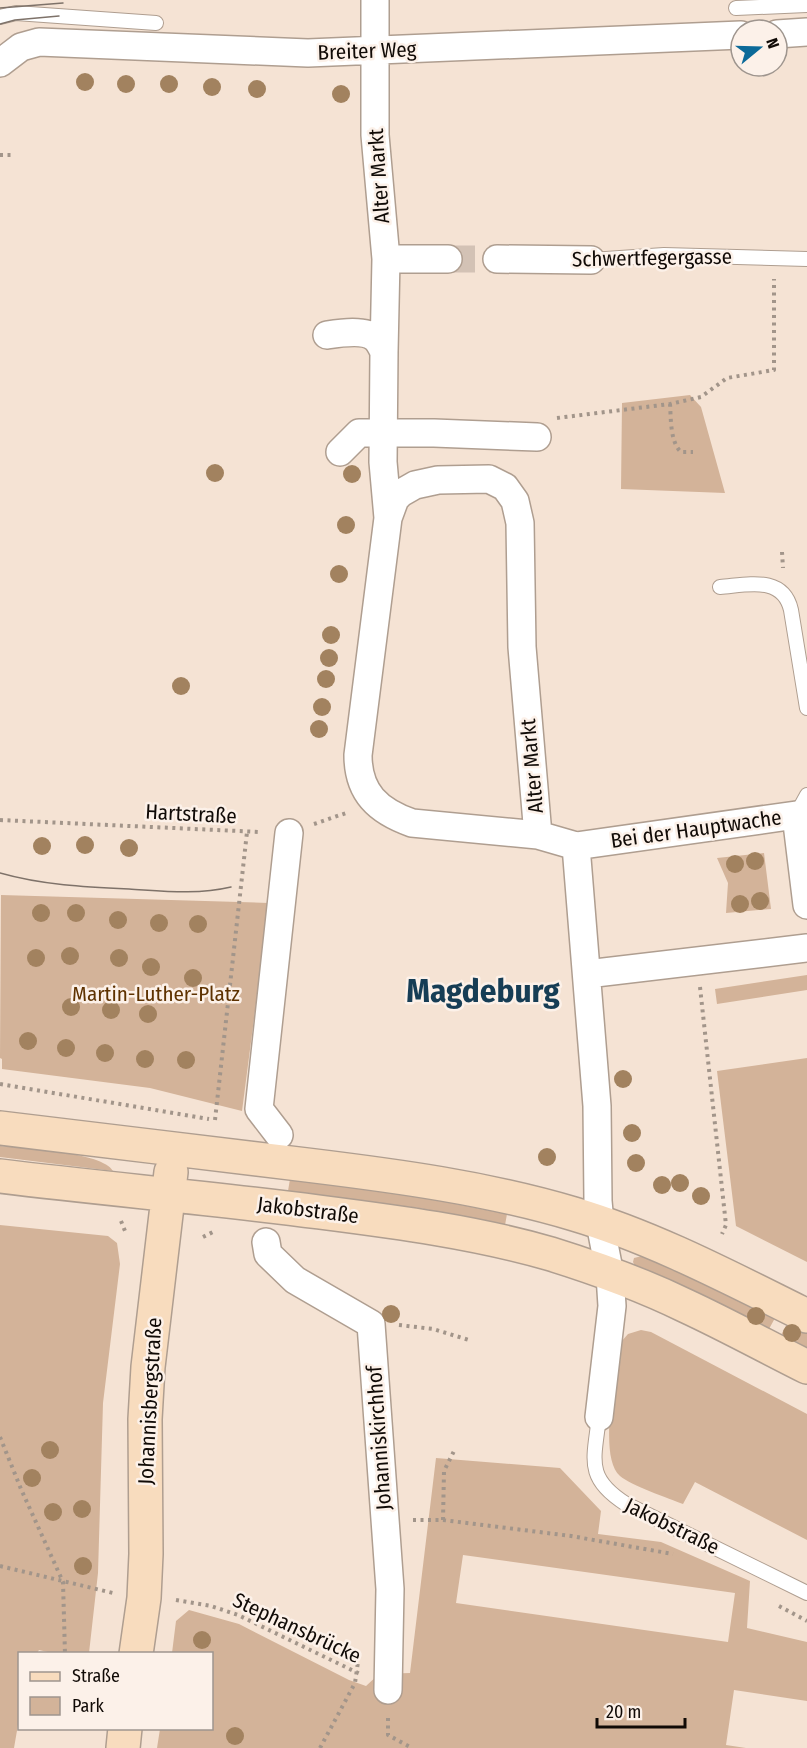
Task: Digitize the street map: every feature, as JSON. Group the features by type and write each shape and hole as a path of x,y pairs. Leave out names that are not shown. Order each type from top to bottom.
{"street":[{"name":"Alter Markt","path":"375,0 375,135 386,259 382,462 388,518"},
{"path":"789,33 807,32"},
{"name":"Breiter Weg","path":"0,63 21,47 39,42 308,53 729,35"},
{"path":"386,259 448,259"},
{"name":"Schwertfegergasse","path":"497,259 591,260"},
{"path":"327,335 341,333 372,336 384,352"},
{"path":"340,452 359,433 537,437"},
{"name":"Alter Markt","path":"489,479 505,487 515,501 520,524 522,647 538,835 417,825 394,816 376,802 362,783 358,755 388,518 393,503 401,493 419,484 438,480 489,479"},
{"name":"Bei der Hauptwache","path":"538,835 576,846 801,805 807,905"},
{"path":"279,1135 259,1109 289,833"},
{"path":"576,846 597,1106 600,1223"},
{"path":"587,974 807,948"},
{"path":"0,1128 407,1178 517,1199 600,1223 706,1267 807,1316"},
{"name":"Johannisbergstraße","path":"136,1652 144,1598 146,1554 145,1419 148,1366 173,1149"},
{"name":"Jakobstraße","path":"0,1176 169,1194 436,1228 549,1254 610,1275 686,1306 807,1367"},
{"name":"Jakobstraße","path":"599,1417 612,1306 610,1275 600,1223"},
{"path":"266,1242 268,1254 295,1280 371,1324"},
{"name":"Johanniskirchhof","path":"371,1324 390,1589 388,1690"},
{"path":"123,1748 126,1730"}],"lane":[{"path":"736,8 807,5"},
{"path":"0,16 16,13 156,23"},
{"name":"Schwertfegergasse","path":"591,260 664,255 807,259"},
{"path":"720,587 765,584 783,592 791,610 803,657 807,708"},
{"name":"Jakobstraße","path":"599,1417 594,1467 597,1476 610,1492 627,1504 807,1593"}],"path":[{"path":"0,155 14,155"},
{"path":"537,437 544,421 551,419 670,404 702,397 727,378 774,370 774,258"},
{"path":"670,404 673,432 678,448 683,452 693,452"},
{"name":"Hartstraße","path":"0,820 289,833 376,802"},
{"path":"215,1120 247,832"},
{"path":"699,982 726,1226 722,1234"},
{"path":"0,1084 172,1112"},
{"path":"371,1324 433,1329 469,1340"},
{"path":"0,1437 63,1582 65,1652"},
{"path":"442,1520 444,1471 454,1451"},
{"path":"385,1519 442,1520 571,1536 673,1554"},
{"path":"0,1566 114,1593"},
{"name":"Stephansbrücke","path":"172,1600 211,1606 238,1615 363,1676"},
{"path":"769,1601 807,1621"},
{"path":"320,1748 355,1683 358,1661"},
{"path":"388,1690 388,1734 412,1748"}],"green space":[{"path":"690,395 701,407 725,493 621,489 622,403"},
{"path":"764,853 771,909 726,913 728,883 717,858"},
{"name":"Martin-Luther-Platz","path":"1,895 269,903 242,1111 150,1088 2,1069 0,1058"},
{"path":"807,975 807,990 717,1004 715,989"},
{"path":"807,1058 807,1262 736,1226 717,1071"},
{"path":"0,1146 79,1155 94,1159 113,1171 0,1157"},
{"path":"290,1179 421,1197 507,1214 505,1225 419,1208 288,1191"},
{"path":"0,1225 108,1236 117,1243 120,1264 103,1403 98,1573 89,1652 39,1650 38,1652 18,1652 18,1725 14,1748 0,1748"},
{"path":"642,1256 775,1318 769,1329 635,1266 634,1258"},
{"path":"787,1324 807,1334 807,1348 781,1335"},
{"path":"641,1330 651,1332 807,1414 807,1540 695,1482 683,1504 620,1476 613,1465 610,1450 610,1412 621,1342 628,1334"},
{"path":"436,1458 560,1468 601,1511 598,1534 661,1542 750,1581 747,1628 807,1642 807,1701 734,1690 726,1745 746,1748 157,1748 160,1730 213,1730 213,1652 172,1652 176,1621 189,1610 239,1624 349,1680 366,1686 379,1674 410,1673","holes":["463,1555 735,1593 728,1642 456,1603"]}],"tunnel":[{"path":"448,259 497,259"}],"tram line":[{"path":"0,8 63,3"},
{"path":"0,24 15,20 59,16"},
{"path":"0,873 48,883 96,887 180,892 231,887"}],"district":[{"name":"Magdeburg","path":"483,991"}]}
